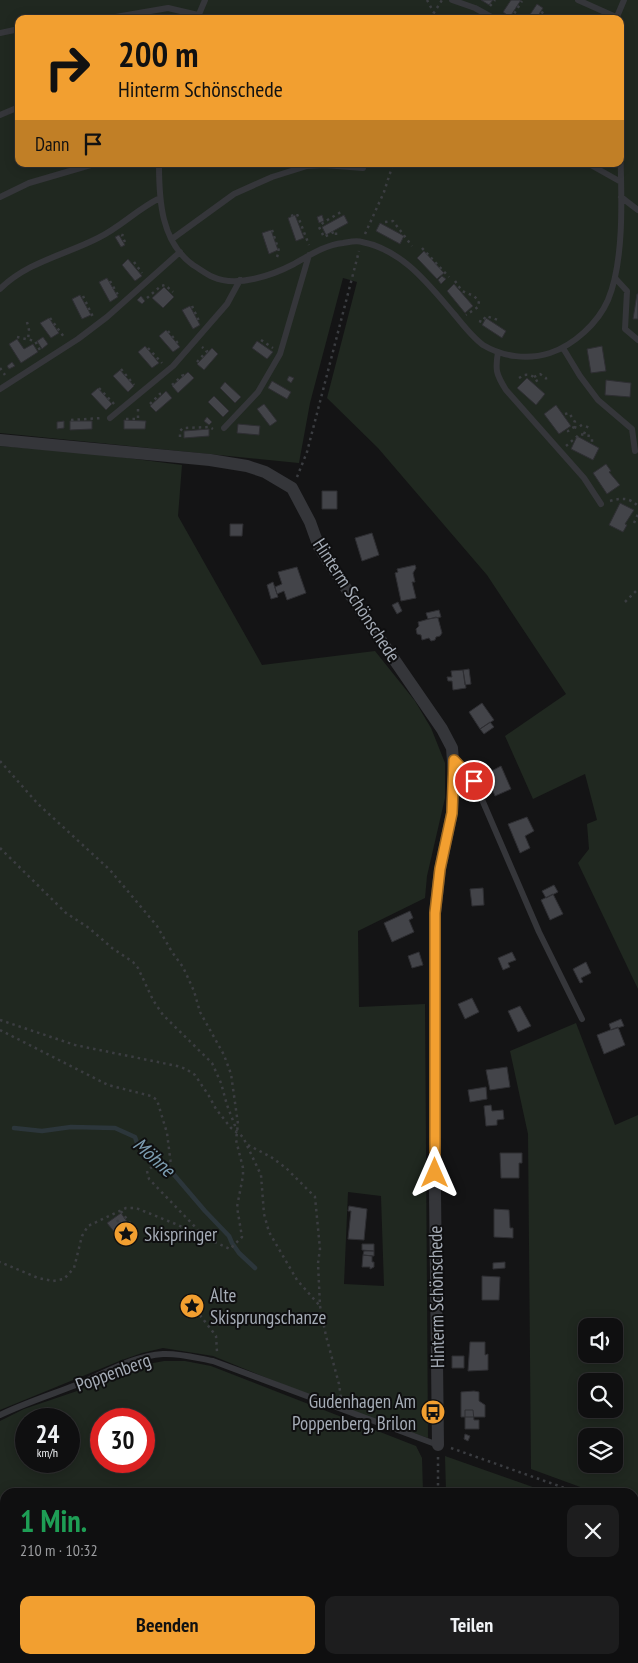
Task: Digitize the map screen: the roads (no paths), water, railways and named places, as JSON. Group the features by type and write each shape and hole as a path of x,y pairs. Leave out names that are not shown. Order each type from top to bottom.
{"street":[{"name":"Hinterm Schönschede","path":"0,440 210,460 247,466 265,472 292,488 310,522 319,547 442,729 452,748 454,760 452,813 440,869 435,913 435,1192 438,1444"}],"lane":[{"path":"198,15 205,0"},
{"path":"452,0 475,8 488,15"},
{"path":"578,0 610,15"},
{"path":"617,15 624,0"},
{"path":"127,15 168,8 191,15"},
{"path":"0,33 15,30"},
{"path":"0,115 15,109"},
{"path":"0,197 29,183 84,167"},
{"path":"159,167 162,216 172,239 184,258 214,278 255,279 289,266 321,248 361,241 398,257 408,264 482,344 498,352 521,357 542,355 564,348 582,334 601,314 615,278 618,258 621,167"},
{"path":"172,239 234,194 272,177 304,167"},
{"path":"350,167 363,168"},
{"path":"594,167 621,182"},
{"path":"621,197 638,210"},
{"path":"0,289 32,266 98,238 117,227 144,206 160,198"},
{"path":"0,389 97,325 180,252"},
{"path":"224,428 258,392 280,354 311,254"},
{"path":"615,278 627,291 625,329 638,340"},
{"path":"112,416 168,370 204,332 227,304 240,280"},
{"path":"564,348 580,376 598,400 632,429 635,451"},
{"path":"498,352 495,368 498,378 506,390 584,478 601,504"},
{"name":"Hinterm Schönschede","path":"454,760 474,781 540,932 582,1019"},
{"name":"Poppenberg","path":"0,1415 143,1358 163,1354 186,1356 217,1363 438,1444"}],"waterway":[{"name":"Möhne","path":"14,1128 42,1131 71,1127 115,1128 135,1137 137,1143 164,1163 229,1236 239,1253 255,1268"}],"place":[{"name":"Skispringer","path":"126,1234"},
{"name":"Alte Skisprungschanze","path":"192,1306"},
{"name":"Gudenhagen Am Poppenberg, Brilon","path":"433,1412"}]}
